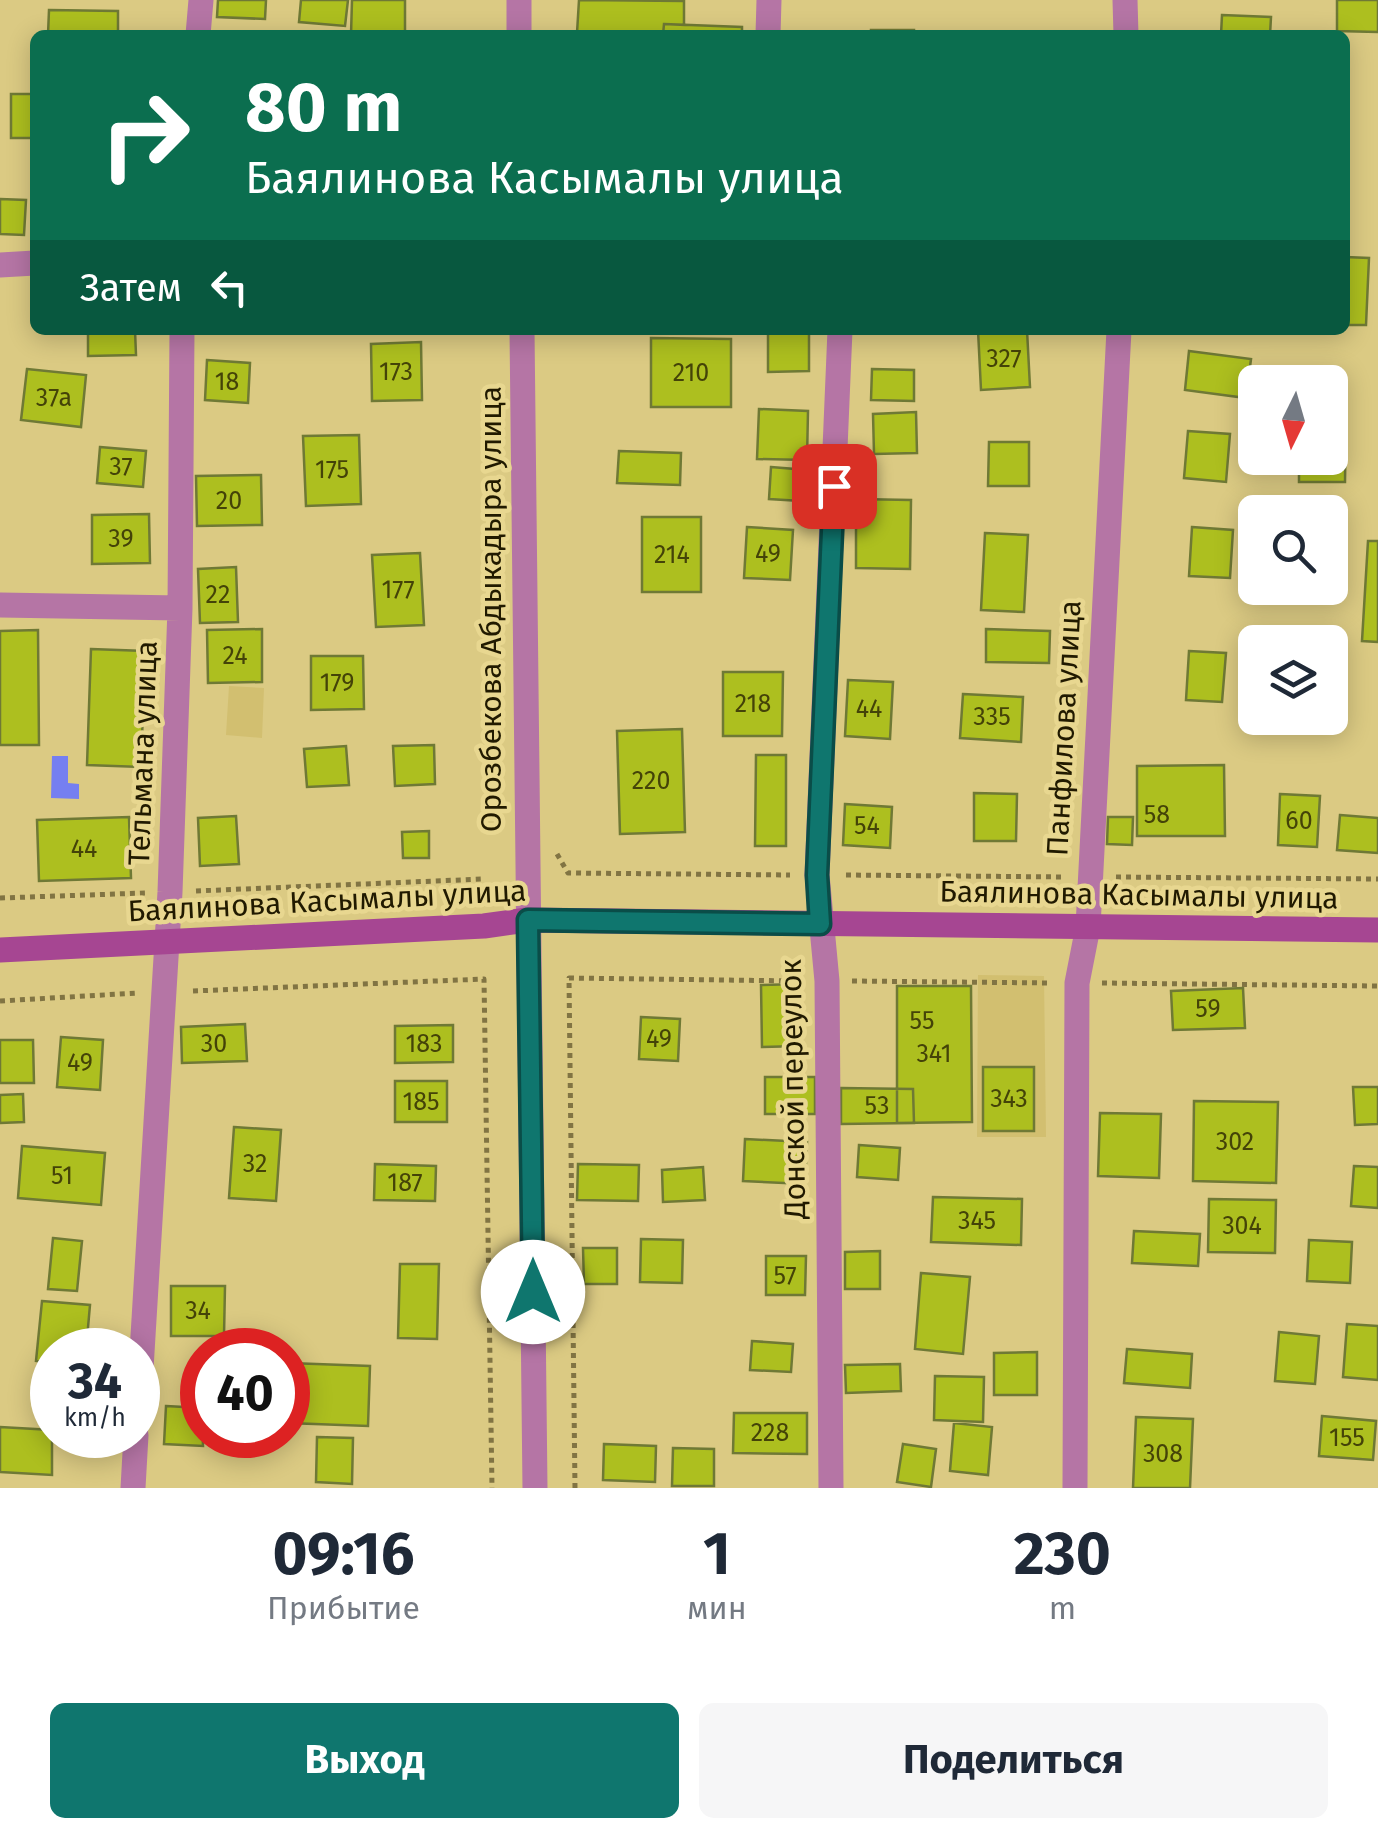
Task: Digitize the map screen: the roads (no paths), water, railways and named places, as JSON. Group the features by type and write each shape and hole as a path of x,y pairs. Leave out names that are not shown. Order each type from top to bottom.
{"main road":[{"name":"Баялинова Касымалы улица","path":"0,950 484,926 528,920 1378,930"}],"street":[{"path":"198,30 201,0"},
{"path":"519,0 519,30"},
{"path":"768,0 768,30"},
{"path":"1125,0 1126,30"},
{"path":"0,265 30,263"},
{"name":"Тельмана улица","path":"143,1328 170,892 180,608 182,335"},
{"name":"Орозбекова Абдыкадыра улица","path":"522,335 535,1488"},
{"name":"Донской переулок","path":"831,1488 826,981 817,875 840,335"},
{"name":"Панфилова улица","path":"1075,1488 1078,983 1088,926 1118,335"},
{"path":"0,606 180,608"},
{"path":"133,1488 135,1458"}],"water":[{"path":"52,756 68,756 68,783 79,784 79,799 51,798"}]}
